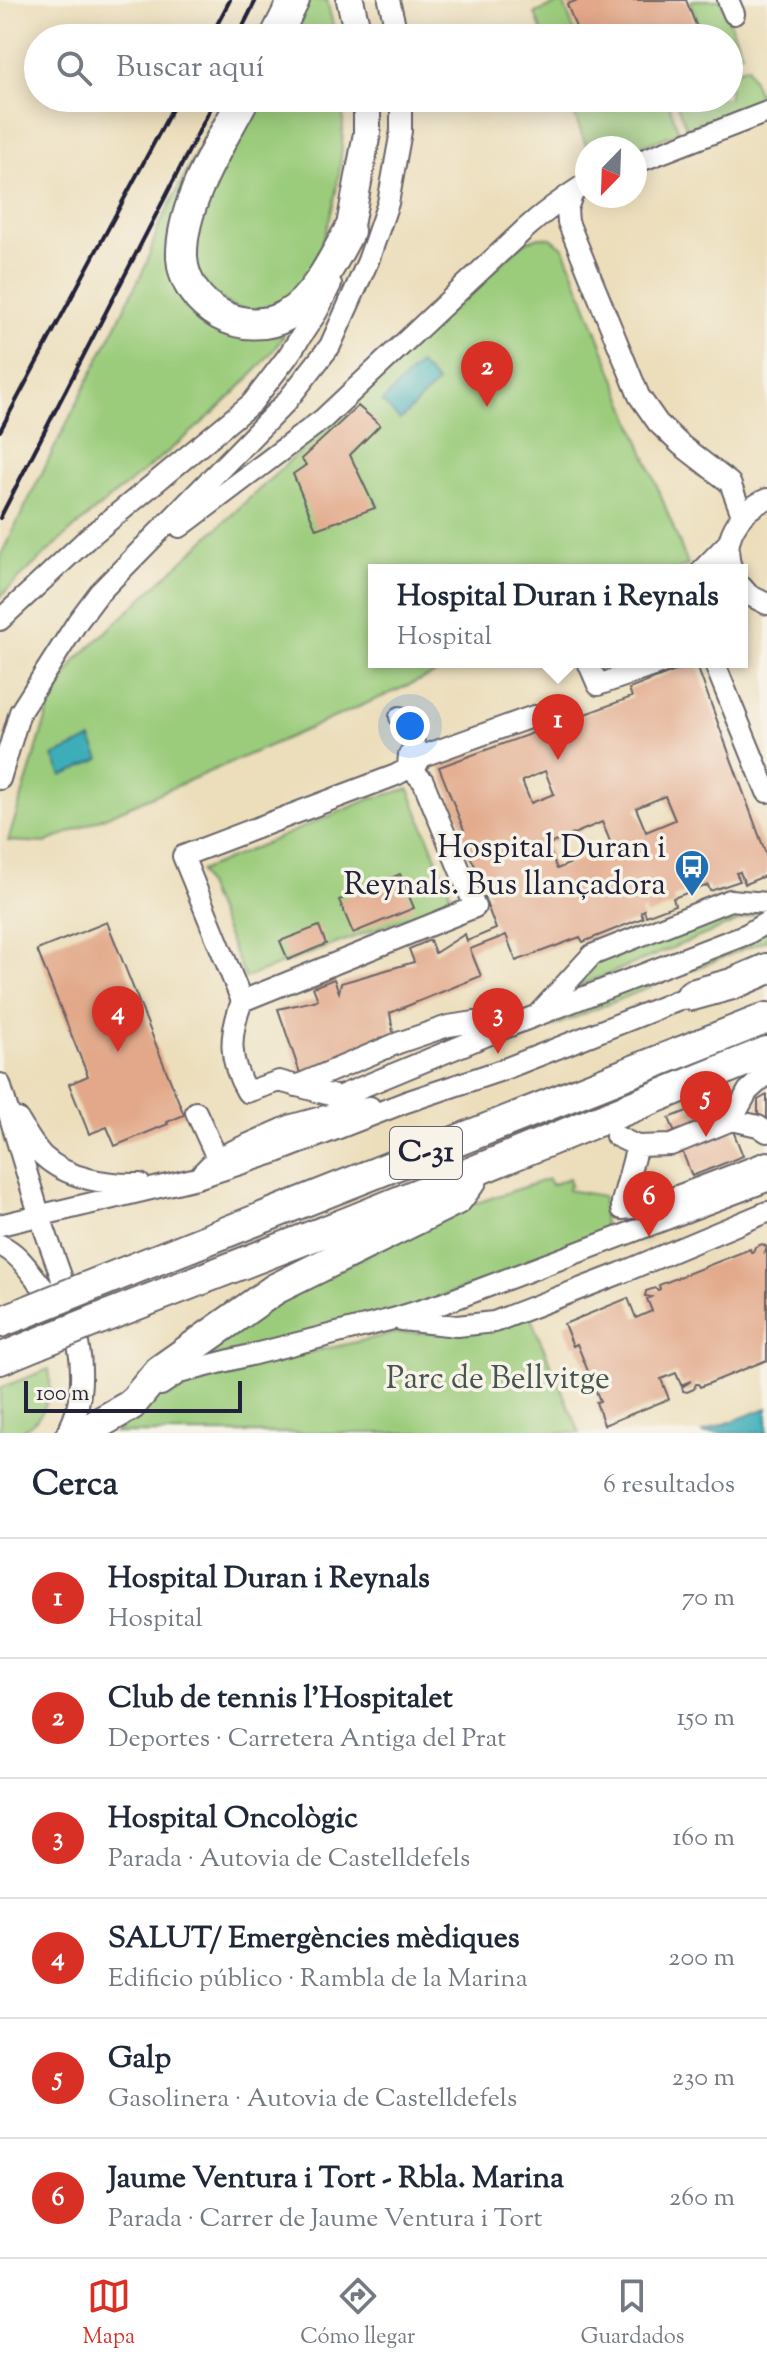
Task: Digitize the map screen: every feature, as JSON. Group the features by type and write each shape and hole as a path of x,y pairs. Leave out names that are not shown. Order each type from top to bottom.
{"highway":[{"path":"282,24 294,0"},
{"path":"237,112 188,215 182,259 195,293 219,314 241,322 271,321 288,314 306,299 349,231"},
{"path":"692,995 732,984 767,969"},
{"name":"C-31","path":"12,1317 767,1018"},
{"name":"C-31","path":"0,1359 767,1052"},
{"path":"312,1236 348,1241 457,1199 627,1141 767,1074"},
{"path":"82,1433 131,1405 159,1371 275,1289 457,1199 480,1168"}],"main road":[{"path":"350,0 356,24"},
{"path":"349,231 367,133 367,112"}],"street":[{"path":"389,0 395,24"},
{"path":"0,779 20,712 99,593 275,413 330,346 368,261 388,203 401,131 401,112"},
{"path":"647,158 767,112"},
{"path":"99,593 208,504 323,419 525,229 555,203 575,192"},
{"path":"575,197 567,209 568,222 639,396 658,423 681,445 730,483 742,515"},
{"path":"525,229 545,227 576,242"},
{"path":"0,620 88,538 252,403 317,312 332,281 349,231"},
{"path":"730,564 732,531 742,515 767,499"},
{"path":"708,564 729,542"},
{"path":"748,594 767,604"},
{"path":"591,668 598,685 648,668"},
{"path":"716,668 767,792"},
{"path":"534,716 414,762 396,775 183,856 242,1001 236,1018 232,1056 236,1073 247,1092 279,1081 296,1086 398,1043 448,1026 475,1022 507,1027 747,934 767,922"},
{"path":"242,1001 475,907 402,736 403,723"},
{"path":"536,1016 592,955 730,900 767,903"},
{"path":"0,1225 197,1178 277,1152 406,1102 502,1070 692,995 713,977 767,955"},
{"path":"732,1120 748,1091 767,1074"},
{"path":"2,1091 41,1154 58,1167 83,1178 123,1185 172,1184"},
{"path":"2,1091 61,1276 79,1355 79,1405 67,1433"},
{"path":"197,1178 217,1158 292,1125 348,1110 406,1102"},
{"path":"196,1112 217,1158"},
{"path":"767,1132 758,1126 732,1120 671,1145 627,1141 622,1209 651,1206 767,1162"},
{"path":"131,1405 179,1373 393,1319 465,1296 767,1181"},
{"path":"393,1319 457,1326 494,1322 767,1212"},
{"path":"0,1245 25,1265 68,1315"}],"green space":[{"path":"307,0 327,0 333,24 294,24"},
{"path":"721,0 731,24 699,24 690,2"},
{"path":"563,2 572,24 539,24 535,13"},
{"path":"747,66 761,100 743,107 743,68"},
{"path":"217,112 229,112 173,265 271,334 284,336 263,363 216,411 75,527 0,597 0,557 146,265 158,228"},
{"path":"248,112 343,112 340,167 331,214 306,278 287,302 247,310 215,301 192,262 194,228"},
{"path":"573,112 671,112 679,132 647,144 647,136 582,136"},
{"path":"680,112 730,112 687,129"},
{"path":"539,237 551,238 564,248 688,564 368,564 368,668 448,668 45,843 8,841 50,706 76,660 528,241"},
{"path":"409,789 453,900 245,978 200,871 370,799"},
{"path":"729,903 763,911 562,993 592,958"},
{"path":"767,929 767,940 552,1027 548,1018"},
{"path":"569,1178 571,1185 568,1190 603,1196 604,1236 382,1319 206,1359 202,1355 279,1301 447,1213 548,1179 551,1185"},
{"name":"Parc de Bellvitge","path":"530,1316 580,1433 115,1433 168,1387 396,1333 475,1332"},
{"path":"49,1369 49,1396 37,1419 22,1430 23,1433 0,1433 0,1388"}],"water":[{"path":"419,364 437,383 400,420 382,402"},
{"path":"91,739 100,759 62,776 53,756"},
{"name":"Parc de Bellvitge","path":"767,1408 767,1433 701,1433"}],"building":[{"path":"578,0 686,0 695,24 575,24 567,4"},
{"path":"358,406 380,425 350,455 375,508 316,529 293,474 306,465 301,459"},
{"path":"683,668 698,668 767,857 767,875 745,884 740,872 736,873 740,881 710,891 708,885 673,898 675,905 646,916 644,910 641,912 643,918 583,942 580,937 516,961 506,935 470,949 481,976 390,1013 394,1039 301,1076 278,1009 318,1000 313,987 334,979 339,992 341,983 414,962 409,949 430,940 435,953 465,934 467,941 496,929 484,897 490,895 458,833 464,830 439,767 632,697 629,689","holes":["545,771 554,794 531,803 522,781","665,796 675,820 646,832 636,808","602,822 612,846 557,869 547,845"]},
{"path":"400,874 414,908 353,933 339,900"},
{"path":"107,922 184,1115 115,1146 107,1127 89,1134 69,1084 88,1076 37,950"},
{"path":"319,926 326,944 288,960 280,941"},
{"path":"767,1095 767,1121 758,1122 758,1100"},
{"path":"720,1098 743,1156 692,1176 669,1118"},
{"path":"762,1244 767,1247 767,1360 700,1387 696,1384 694,1389 687,1392 682,1387 691,1381 681,1385 676,1373 661,1379 669,1399 604,1425 596,1402 600,1401 577,1344 573,1346 564,1324 628,1298 636,1318 652,1311 647,1299 651,1297 645,1296 646,1291 658,1290 659,1285 750,1249 753,1252 755,1247"}],"railway":[{"path":"217,24 230,0"},
{"path":"244,24 256,0"},
{"path":"0,431 171,112"},
{"path":"0,518 209,112"}],"place":[{"name":"Club de tennis l'Hospitalet","path":"487,407"},
{"name":"Hospital Duran i Reynals","path":"558,760"},
{"name":"Hospital Duran i Reynals. Bus llançadora","path":"692,898"},
{"name":"SALUT/ Emergències mèdiques","path":"118,1052"},
{"name":"Hospital Oncològic","path":"498,1054"},
{"name":"Galp","path":"706,1137"},
{"name":"Jaume Ventura i Tort - Rbla. Marina","path":"649,1237"}]}
